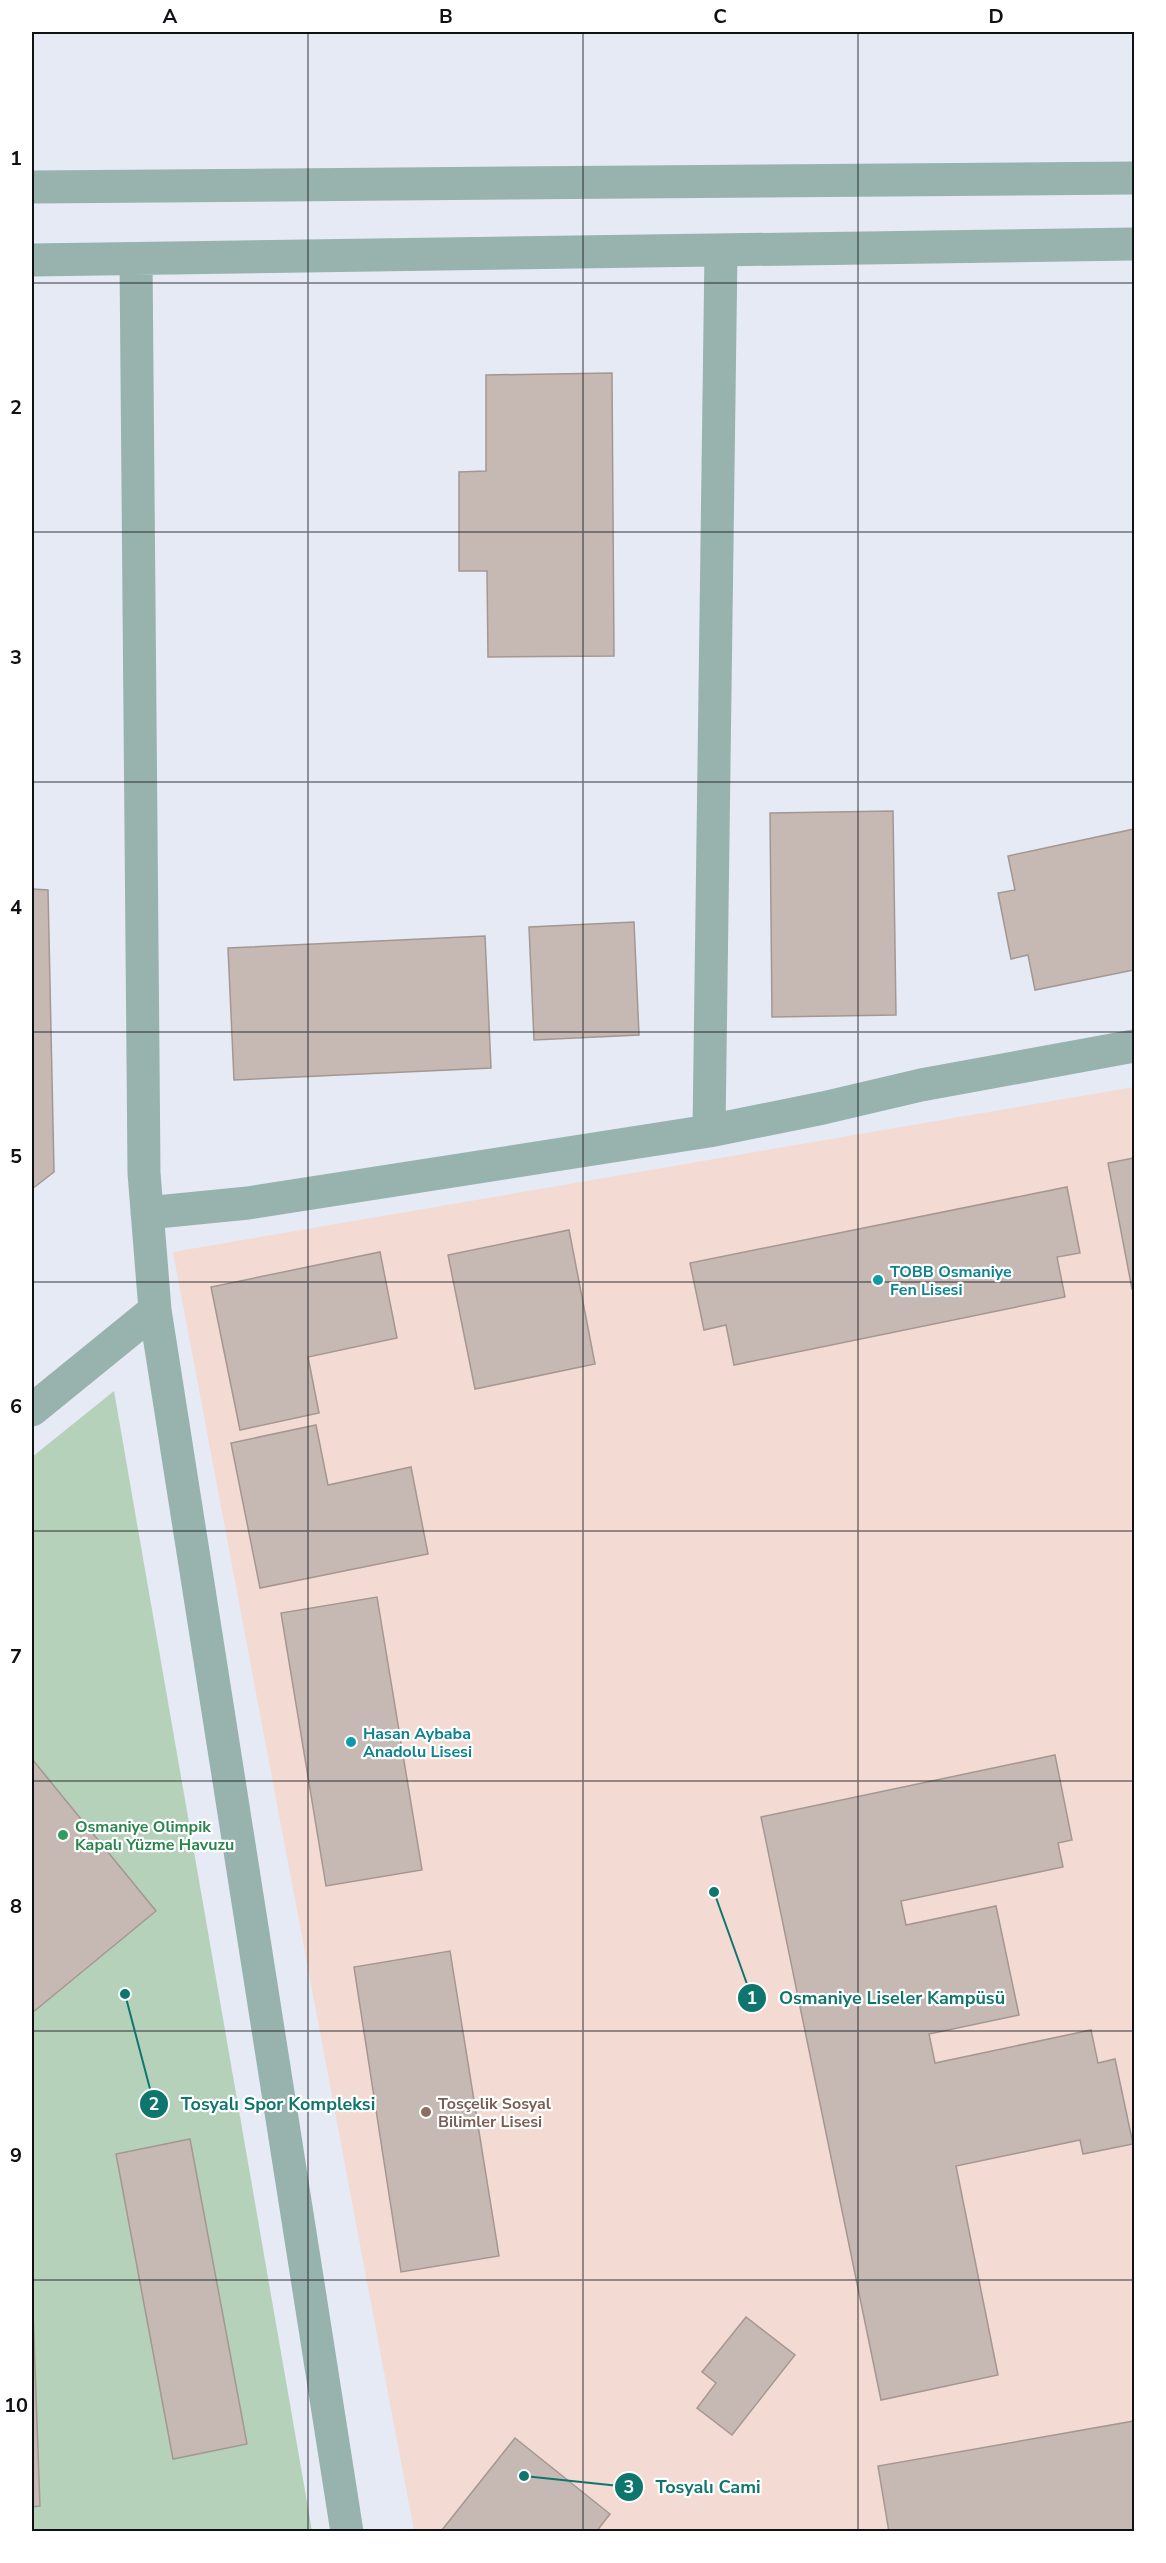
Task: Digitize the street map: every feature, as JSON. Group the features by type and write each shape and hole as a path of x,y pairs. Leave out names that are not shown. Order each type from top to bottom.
{"street":[{"path":"32,187 1134,178"},
{"path":"32,260 1134,244"},
{"path":"709,1131 721,251"},
{"path":"136,259 144,1149 154,1310 347,2532"},
{"path":"147,1213 248,1203 709,1131 921,1085 1134,1046"},
{"path":"32,1410 154,1310"}],"shaded area":[{"path":"1134,1087 1134,2531 414,2531 173,1252"}],"green space":[{"path":"114,1391 312,2531 32,2532 32,1457"}],"building":[{"path":"612,373 614,656 488,657 487,571 459,571 459,472 486,471 486,375"},
{"path":"893,811 896,1015 772,1017 770,813"},
{"path":"1134,829 1134,970 1035,990 1028,955 1011,959 998,893 1015,890 1008,856"},
{"path":"32,889 48,890 54,1172 32,1189"},
{"path":"634,922 639,1035 534,1040 529,927"},
{"path":"485,936 491,1068 234,1080 228,948"},
{"path":"1134,1158 1134,1289 1132,1289 1108,1163"},
{"name":"TOBB Osmaniye Fen Lisesi","path":"1067,1187 1080,1253 1057,1257 1065,1297 734,1365 726,1325 704,1330 690,1263"},
{"path":"569,1230 595,1364 475,1389 448,1255"},
{"path":"380,1252 397,1338 308,1357 319,1413 240,1430 211,1287"},
{"path":"316,1425 328,1485 411,1467 428,1554 260,1588 231,1443"},
{"name":"Hasan Aybaba Anadolu Lisesi","path":"377,1597 422,1870 326,1886 281,1613"},
{"path":"1055,1755 1072,1840 1058,1843 1063,1867 901,1901 906,1925 996,1906 1019,2015 929,2034 935,2063 1091,2030 1098,2063 1115,2059 1133,2144 1083,2154 1080,2140 956,2166 998,2375 881,2400 761,1817"},
{"name":"Osmaniye Olimpik Kapalı Yüzme Havuzu","path":"32,1759 156,1911 32,2013"},
{"name":"Tosçelik Sosyal Bilimler Lisesi","path":"450,1951 499,2256 401,2272 354,1967"},
{"path":"190,2139 247,2444 173,2459 116,2154"},
{"path":"32,2283 40,2506 32,2507"},
{"path":"746,2317 795,2355 732,2435 697,2408 716,2383 702,2372"},
{"path":"1134,2421 1134,2532 889,2532 878,2466"},
{"path":"515,2438 610,2514 596,2532 444,2532 442,2530"}],"place":[{"name":"TOBB Osmaniye Fen Lisesi","path":"878,1280"},
{"name":"Hasan Aybaba Anadolu Lisesi","path":"351,1742"},
{"name":"Osmaniye Olimpik Kapalı Yüzme Havuzu","path":"63,1835"},
{"name":"Osmaniye Liseler Kampüsü","path":"714,1892"},
{"name":"Tosyalı Spor Kompleksi","path":"125,1994"},
{"name":"Tosçelik Sosyal Bilimler Lisesi","path":"426,2112"},
{"name":"Tosyalı Cami","path":"524,2476"}]}
